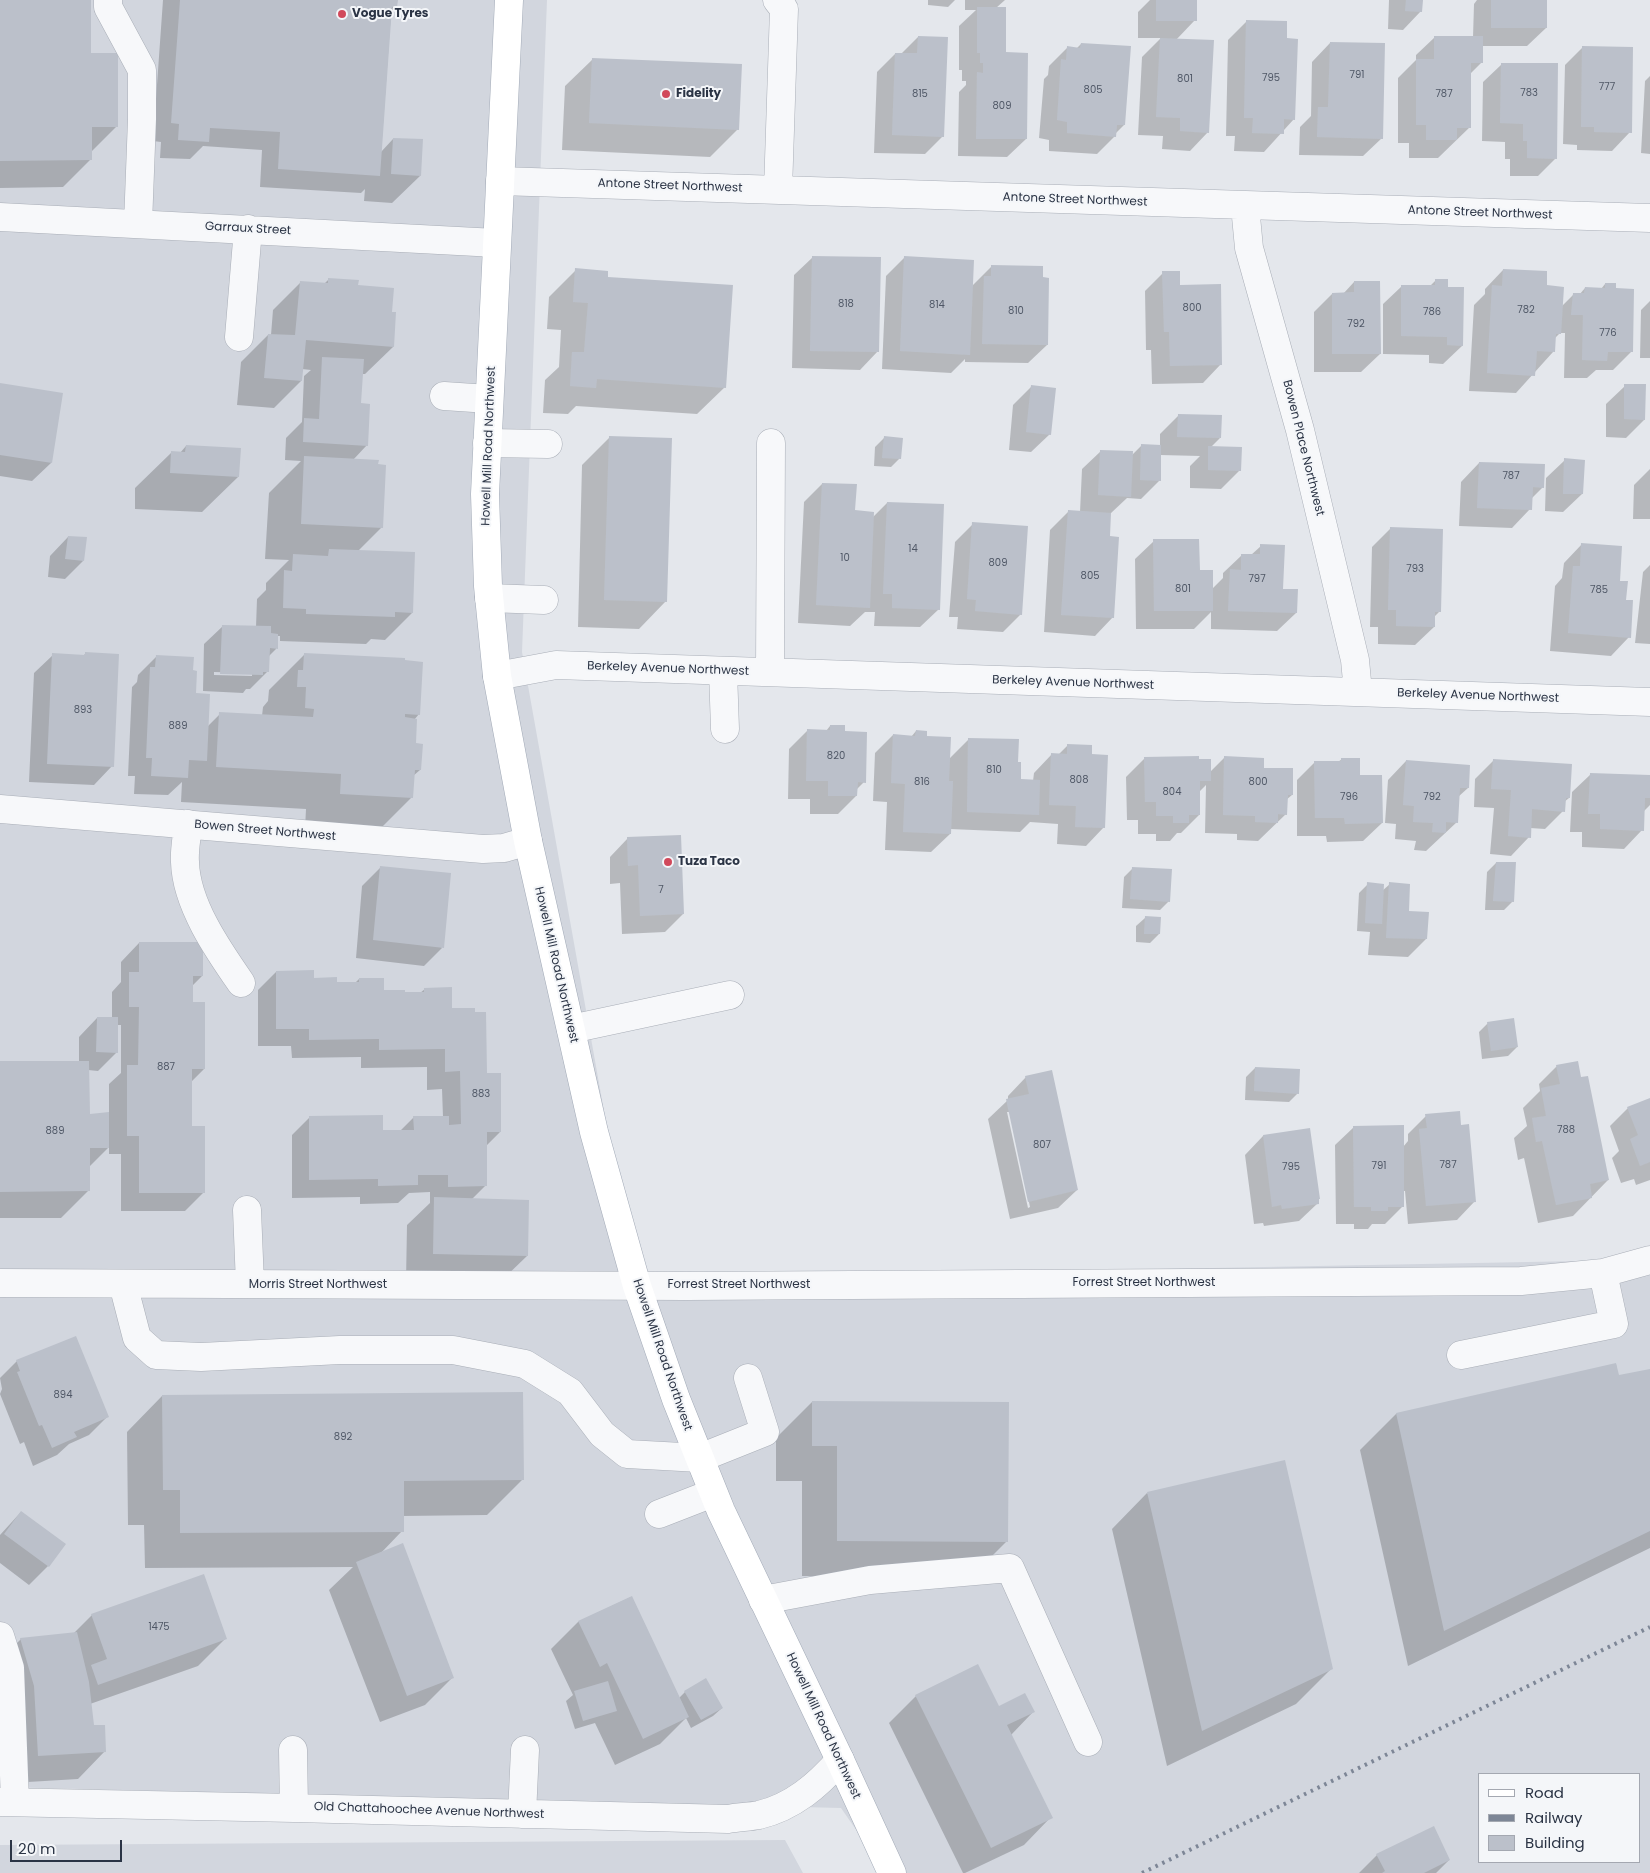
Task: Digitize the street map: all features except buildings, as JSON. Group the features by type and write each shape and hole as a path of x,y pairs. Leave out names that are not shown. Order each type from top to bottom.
{"main road":[{"name":"Howell Mill Road Northwest","path":"509,0 485,494 489,598 497,676 528,841 594,1132 637,1286 676,1399 720,1512 840,1760 889,1867"}],"street":[{"path":"108,0 108,7 142,70 138,224"},
{"path":"777,0 784,9 778,190"},
{"name":"Antone Street Northwest","path":"500,180 1650,218"},
{"name":"Bowen Place Northwest","path":"1245,206 1249,248 1300,430 1355,660 1358,692"},
{"name":"Garraux Street","path":"0,217 496,243"},
{"path":"239,337 248,230"},
{"path":"444,396 489,399"},
{"path":"487,443 548,444"},
{"path":"770,672 771,443"},
{"path":"489,598 544,600"},
{"name":"Berkeley Avenue Northwest","path":"497,676 556,665 1650,702"},
{"path":"723,671 725,729"},
{"name":"Bowen Street Northwest","path":"0,808 483,848 504,848 528,841"},
{"path":"188,824 185,863 190,892 214,945 241,983"},
{"path":"571,1028 730,995"},
{"path":"247,1210 250,1284"},
{"name":"Forrest Street Northwest","path":"637,1286 1521,1281 1603,1272 1650,1260"},
{"path":"1461,1355 1614,1324 1603,1272"},
{"name":"Morris Street Northwest","path":"0,1283 637,1286"},
{"path":"123,1284 137,1338 156,1355 200,1357 340,1350 454,1350 525,1364 570,1392 602,1434 627,1454 700,1458 765,1432 748,1378"},
{"path":"659,1514 713,1493"},
{"path":"763,1600 870,1580 1010,1568 1088,1742"},
{"path":"0,1636 10,1668 8,1802"},
{"path":"293,1750 294,1808"},
{"path":"522,1814 525,1750"},
{"name":"Old Chattahoochee Avenue Northwest","path":"8,1802 728,1819 760,1814 791,1802 818,1784 840,1760"}],"shaded area":[{"path":"0,0 547,0 522,652 634,1279 1633,1260 1650,1251 1650,1873 886,1873 841,1808 0,1787"},
{"path":"785,1840 803,1873 0,1873 0,1845"}],"railway":[{"path":"1142,1873 1650,1627"}],"place":[{"name":"Vogue Tyres","path":"342,14"},
{"name":"Fidelity","path":"666,94"},
{"name":"Tuza Taco","path":"668,862"}]}
